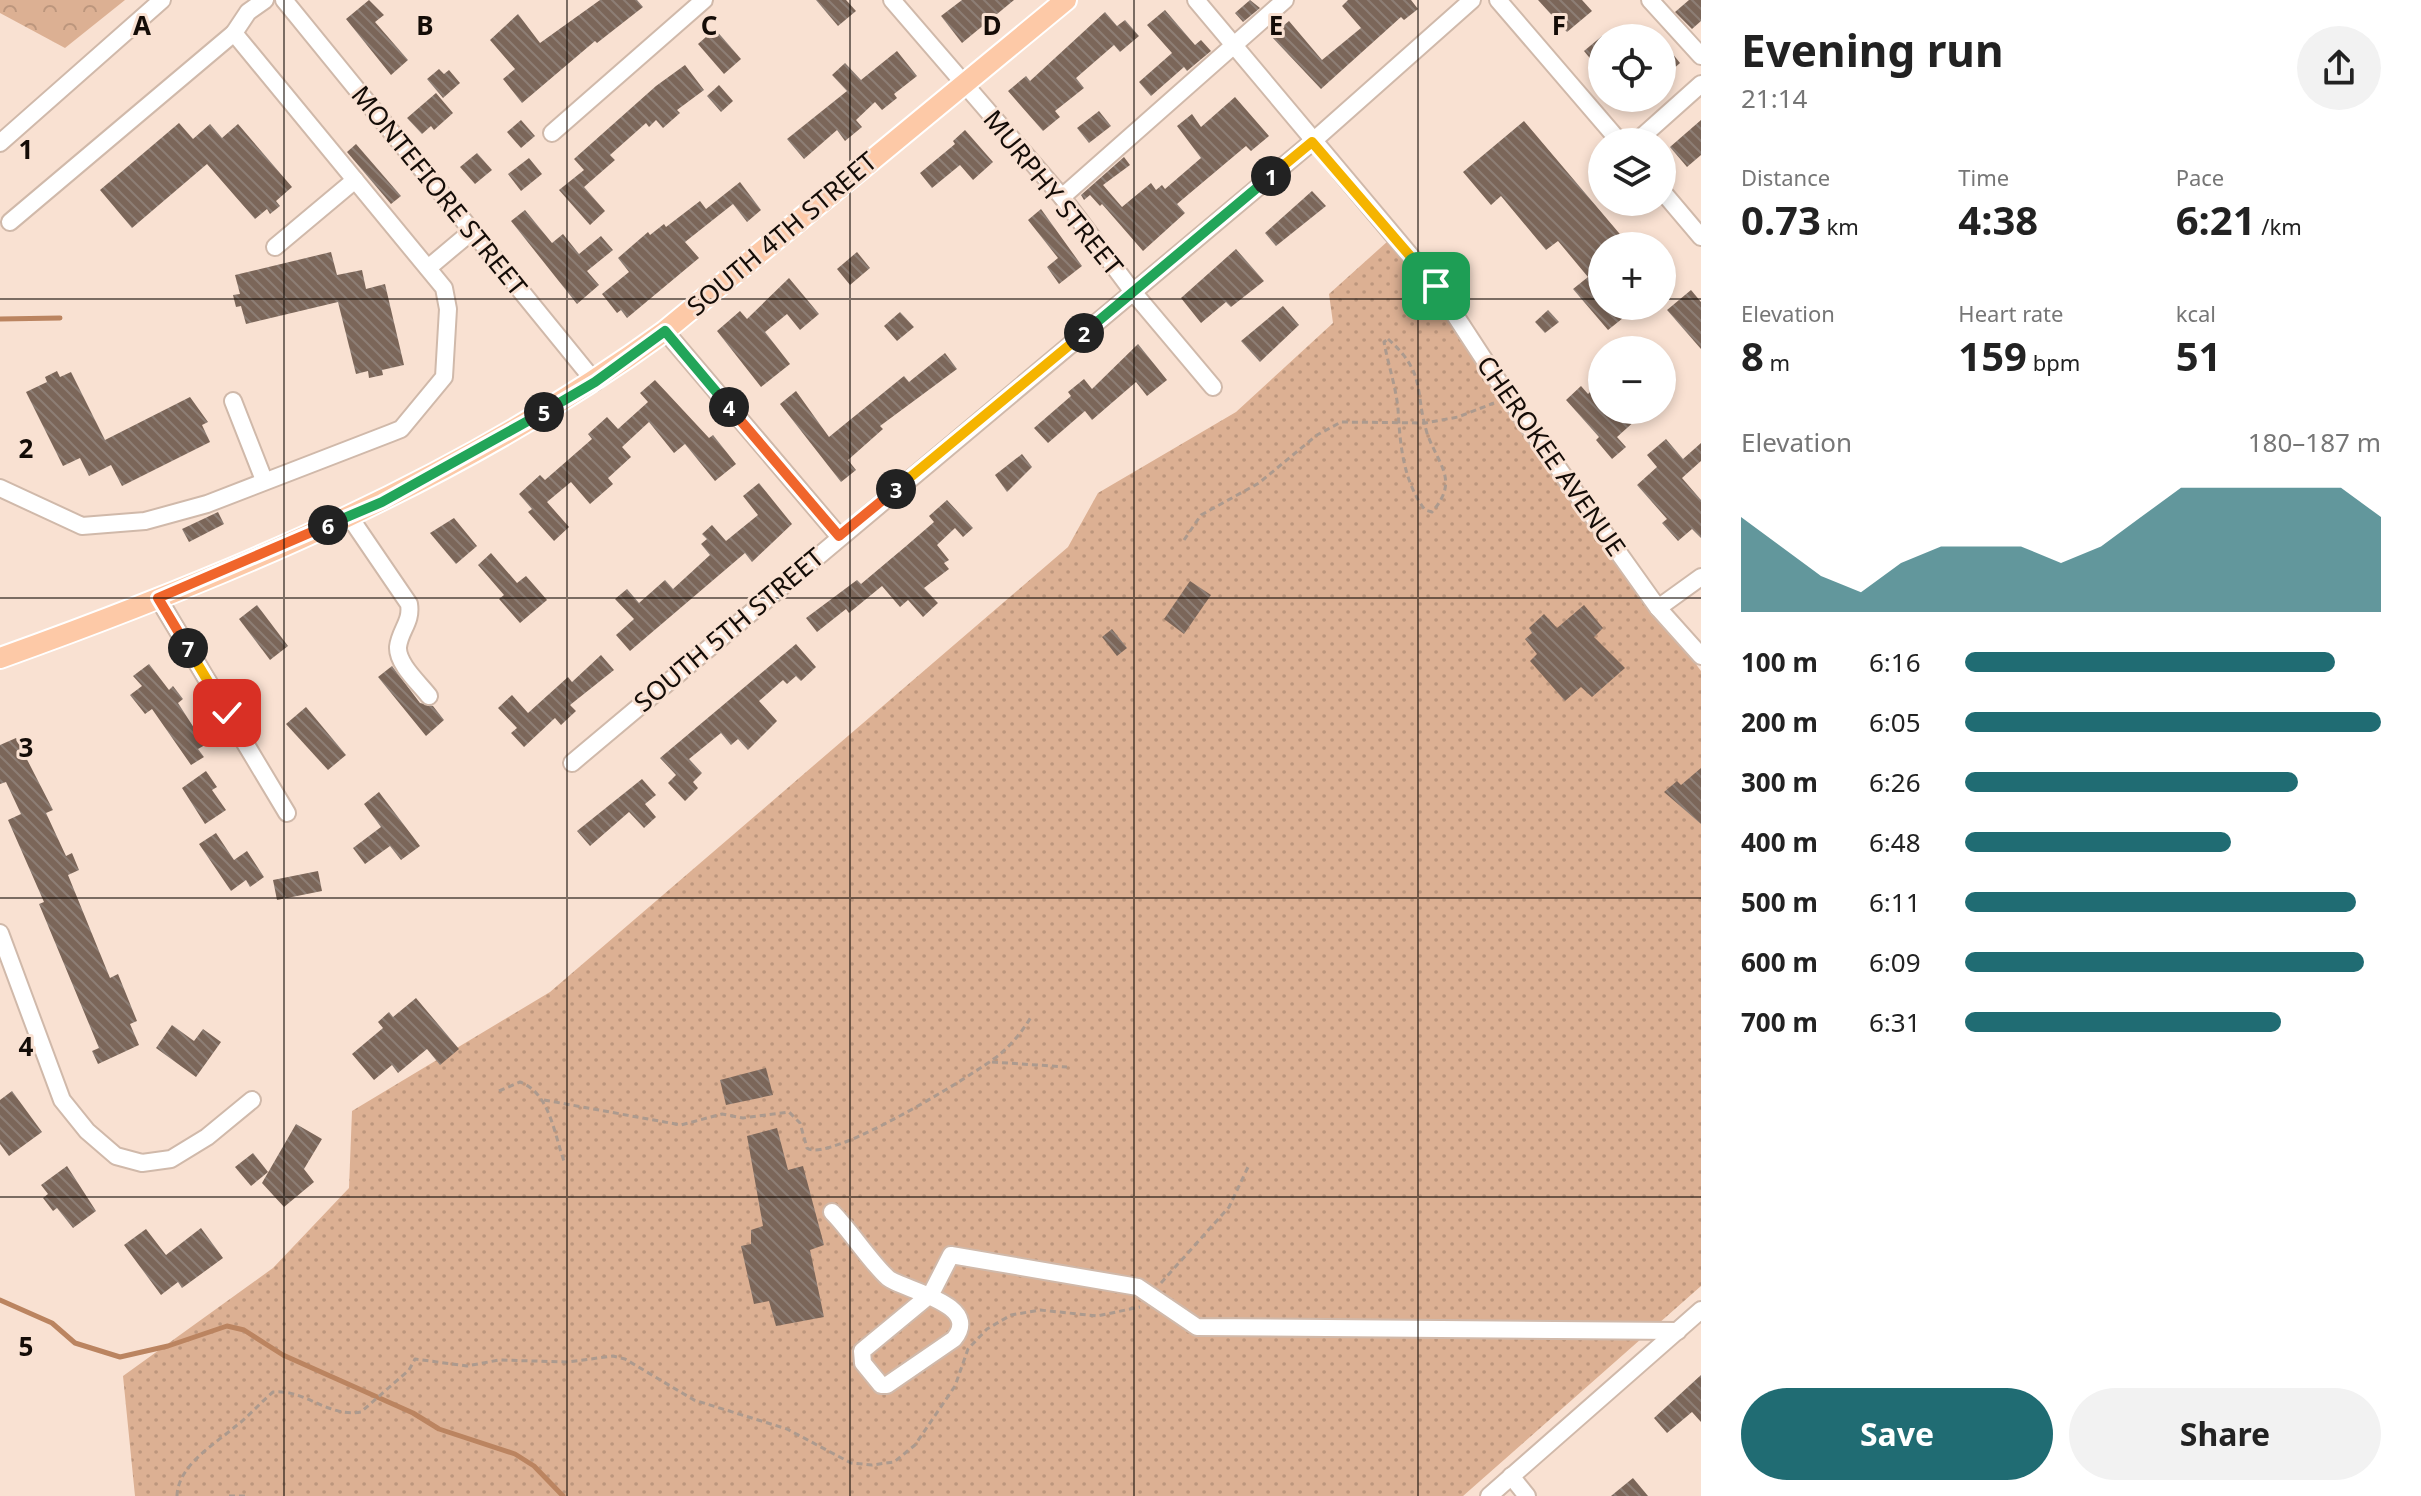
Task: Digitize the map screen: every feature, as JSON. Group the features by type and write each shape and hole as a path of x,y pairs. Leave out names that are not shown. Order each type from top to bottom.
{"main road":[{"name":"SOUTH 4TH STREET","path":"0,658 158,598 349,516 473,453 595,382 665,331 1066,0"}],"street":[{"path":"0,143 162,0"},
{"path":"10,222 234,33 248,12 265,0"},
{"name":"MONTEFIORE STREET","path":"284,0 595,382"},
{"path":"552,133 704,0"},
{"name":"MURPHY STREET","path":"892,0 1062,197 1133,292 1213,387"},
{"name":"CHEROKEE AVENUE","path":"1196,0 1312,142 1436,286 1507,395 1658,608 1701,656"},
{"path":"1062,197 1285,0"},
{"name":"SOUTH 5TH STREET","path":"572,763 1312,142 1472,0"},
{"path":"1498,0 1608,128"},
{"path":"1650,0 1701,56"},
{"path":"0,488 82,526 145,521 207,504 401,429 438,388 446,362 448,309 444,288 234,33"},
{"path":"1652,128 1701,84"},
{"path":"275,247 355,180"},
{"path":"1676,208 1701,237"},
{"path":"428,268 471,232"},
{"path":"665,331 839,536"},
{"path":"233,401 264,480"},
{"path":"349,516 409,604 411,615 398,647 399,656 429,696"},
{"path":"1658,608 1701,577"},
{"path":"158,598 287,813"},
{"path":"0,933 62,1100 87,1131 116,1156 142,1163 171,1159 207,1137 252,1100"},
{"path":"832,1212 890,1280 931,1294 956,1314 960,1327 958,1334 887,1385 874,1380 863,1363 862,1351 931,1294 951,1255 1138,1287 1197,1327 1678,1331"},
{"path":"1489,1496 1678,1331 1699,1317"},
{"path":"1511,1476 1527,1496"}],"path":[{"path":"1388,339 1416,373 1425,423 1445,469 1445,495 1432,512 1425,510 1409,483 1384,342 1388,339"},
{"path":"1184,540 1201,515 1259,483 1317,435 1341,422 1425,423 1483,409 1507,395"},
{"path":"544,1100 681,1125 722,1114 743,1118 789,1112 797,1118 811,1152 863,1135 989,1063 1012,1044 1031,1017"},
{"path":"989,1063 1009,1061 1067,1067"},
{"path":"499,1091 520,1082 535,1090 544,1100 564,1161"},
{"path":"177,1496 179,1482 205,1448 235,1427 273,1392 296,1394 351,1414 365,1408 409,1370 415,1359 467,1366 499,1360 568,1362 613,1356 625,1359 694,1400 787,1429 851,1463 872,1465 894,1462 915,1445 955,1386 968,1349 987,1329 1011,1315 1040,1310 1097,1316 1141,1306 1229,1207 1249,1165"},
{"path":"229,1496 249,1496"}],"green space":[{"path":"0,0 125,0 65,48 0,13"},
{"path":"1388,241 1442,310 1621,564 1701,671 1701,1286 1463,1496 135,1496 123,1376 273,1268 349,1188 352,1111 550,992 1068,547 1098,493 1236,412 1333,323 1329,294"}],"building":[{"path":"369,0 384,15 375,22 408,60 391,75 346,19"},
{"path":"600,0 637,0 643,7 597,43 595,41 522,103 503,79 515,69 490,40 518,14 540,43"},
{"path":"816,0 846,0 856,11 838,26"},
{"path":"962,0 1014,0 962,43 941,16"},
{"path":"1250,0 1260,8 1243,22 1235,13"},
{"path":"1348,0 1411,0 1418,9 1404,20 1401,17 1321,89 1271,36 1289,21 1322,60 1361,28 1342,6"},
{"path":"1538,0 1582,0 1592,11 1567,32"},
{"path":"1689,0 1701,0 1701,21 1692,29 1675,12"},
{"path":"1165,10 1195,45 1201,40 1211,51 1187,71 1184,67 1151,96 1139,82 1172,53 1147,25"},
{"path":"1105,12 1117,26 1125,20 1139,36 1120,52 1114,45 1076,78 1084,88 1055,111 1060,117 1043,131 1008,91 1026,76 1030,81"},
{"path":"715,29 741,59 724,74 698,44"},
{"path":"897,51 917,76 894,94 897,98 882,110 875,102 856,120 862,127 845,141 837,130 804,159 787,139 847,91 832,75 845,63 861,80"},
{"path":"685,65 704,90 677,110 680,113 663,128 656,120 649,127 646,123 610,155 615,160 584,187 605,211 590,225 559,190 584,170 574,159 656,86"},
{"path":"439,69 444,74 449,70 460,83 443,98 427,79"},
{"path":"719,85 733,101 721,112 707,96"},
{"path":"436,93 453,113 434,130 431,126 422,134 407,118"},
{"path":"1235,97 1269,136 1251,151 1246,146 1177,204 1185,213 1143,251 1102,204 1100,206 1090,195 1084,200 1081,195 1124,157 1130,165 1103,185 1122,207 1151,183 1156,190 1162,185 1165,189 1201,158 1177,126 1192,114 1201,127"},
{"path":"1099,111 1111,126 1089,143 1077,128"},
{"path":"521,120 535,136 521,148 507,132"},
{"path":"1701,120 1701,155 1687,167 1676,154 1676,142"},
{"path":"1524,121 1588,196 1588,216 1605,216 1618,232 1588,232 1588,277 1558,241 1546,250 1501,196 1491,205 1463,172"},
{"path":"179,123 193,139 210,124 222,138 238,124 292,187 276,201 280,206 270,214 267,209 255,219 207,164 132,228 100,190"},
{"path":"965,130 993,162 973,180 960,165 932,188 920,173 955,144 953,141"},
{"path":"356,144 401,196 391,204 347,152"},
{"path":"477,153 492,170 475,184 460,167"},
{"path":"529,158 542,174 521,191 508,174"},
{"path":"740,182 761,210 747,222 733,204 685,242 699,258 627,318 621,310 617,313 602,294 629,272 618,258 648,232 650,235 664,224 666,227 700,201 706,209"},
{"path":"1312,191 1326,206 1276,246 1265,233"},
{"path":"1041,209 1082,266 1059,284 1047,267 1058,258 1028,220"},
{"path":"525,210 552,243 563,234 579,254 601,236 613,250 587,271 599,285 577,304 511,221"},
{"path":"1236,249 1264,281 1231,307 1226,302 1201,323 1181,298"},
{"path":"331,252 337,275 362,270 366,289 385,284 404,365 382,370 383,375 369,378 368,371 356,374 338,302 246,324 241,306 236,307 233,295 240,294 235,275"},
{"path":"857,252 870,268 850,285 837,269"},
{"path":"1588,277 1588,307 1573,289"},
{"path":"789,278 819,314 800,330 787,314 765,332 790,364 761,387 717,331 740,311 747,319"},
{"path":"1691,290 1701,302 1701,349 1676,320 1676,302"},
{"path":"1283,306 1299,325 1260,362 1241,341"},
{"path":"1548,310 1559,322 1545,333 1535,322"},
{"path":"900,312 914,327 897,341 884,326"},
{"path":"1599,320 1620,320 1608,330"},
{"path":"1138,344 1167,380 1147,396 1136,382 1092,420 1085,411 1048,443 1034,428 1071,396 1068,392 1084,379 1092,389"},
{"path":"945,353 957,369 880,426 883,429 848,460 856,470 841,482 780,404 796,391 829,437 904,376 909,382"},
{"path":"57,371 60,377 71,372 105,440 190,397 208,422 202,425 210,442 122,486 111,465 89,476 80,458 63,466 26,392 47,382 45,377"},
{"path":"655,380 709,438 713,435 736,464 715,481 685,444 674,453 649,422 622,447 631,457 608,478 613,484 590,504 571,482 547,502 569,527 554,541 528,512 532,509 519,494 540,475 545,480 592,439 588,434 607,417 618,429 648,402 640,393"},
{"path":"1581,386 1588,394 1588,424 1631,424 1617,437 1626,447 1612,459 1596,440 1599,437 1566,400"},
{"path":"1666,439 1683,459 1701,443 1701,461 1682,478 1701,500 1701,538 1692,529 1678,541 1662,523 1667,519 1637,485 1657,467 1647,455"},
{"path":"1022,454 1032,467 1007,492 995,475"},
{"path":"759,483 792,524 752,562 745,553 630,651 616,635 634,619 615,599 627,589 639,603 665,580 673,589 710,555 701,544 707,539 702,534 712,525 726,541 758,515 743,496"},
{"path":"947,500 973,528 963,537 955,528 937,545 949,560 944,563 949,569 924,588 938,603 923,617 908,600 900,607 882,586 849,613 846,609 817,632 806,618 857,580 861,584 934,522 929,516"},
{"path":"218,512 224,524 189,542 182,529"},
{"path":"454,518 477,546 456,564 430,533"},
{"path":"491,553 517,583 526,576 547,600 520,623 499,599 504,595 478,565"},
{"path":"1190,581 1211,595 1184,634 1164,619"},
{"path":"257,605 288,646 270,660 239,619"},
{"path":"1584,605 1603,628 1594,637 1625,668 1592,697 1581,687 1565,701 1530,661 1537,654 1525,639 1532,633 1529,628 1544,614 1557,628"},
{"path":"1112,629 1127,648 1117,656 1102,637"},
{"path":"796,644 816,667 801,681 796,676 787,684 783,680 759,701 777,721 748,750 738,739 731,745 721,733 689,759 702,773 693,782 698,788 685,801 668,783 676,775 660,758"},
{"path":"601,655 614,670 570,705 576,711 561,725 555,718 524,747 511,733 517,728 498,708 512,695 528,713 568,677 572,682"},
{"path":"149,664 169,690 173,686 183,699 178,703 205,745 198,749 204,757 191,765 152,709 145,714 130,695 142,686 133,676"},
{"path":"392,666 420,703 433,706 444,720 426,736 378,677"},
{"path":"306,707 346,755 328,770 286,724"},
{"path":"16,738 53,810 46,813 66,856 72,853 79,870 68,875 110,978 118,974 137,1021 130,1024 139,1045 98,1064 92,1051 99,1048 39,904 44,902 8,820 21,814 6,782 0,784 0,745"},
{"path":"1701,768 1701,824 1664,792 1677,781 1681,785"},
{"path":"206,771 217,787 212,790 226,810 205,824 182,788"},
{"path":"642,779 656,795 645,804 656,817 644,828 629,812 590,846 577,831"},
{"path":"379,792 420,846 401,860 390,846 365,864 353,848 381,827 364,804"},
{"path":"216,833 234,860 247,851 264,877 250,887 246,880 231,891 199,844"},
{"path":"318,871 322,891 277,900 273,880"},
{"path":"416,998 459,1049 440,1065 427,1049 398,1073 392,1065 374,1080 352,1054 383,1028 378,1022 389,1012 393,1017"},
{"path":"172,1025 194,1041 203,1029 221,1042 196,1077 156,1048"},
{"path":"766,1068 773,1095 726,1105 720,1080"},
{"path":"12,1091 42,1132 9,1156 0,1144 0,1100"},
{"path":"296,1124 322,1139 304,1169 314,1182 284,1207 262,1183"},
{"path":"777,1128 788,1170 803,1166 824,1245 810,1250 824,1317 776,1326 769,1301 754,1304 741,1246 751,1244 751,1230 763,1226 747,1136"},
{"path":"253,1153 268,1172 251,1186 235,1167"},
{"path":"67,1166 96,1211 73,1228 57,1208 53,1211 43,1198 48,1194 41,1185"},
{"path":"201,1228 223,1258 182,1288 178,1282 161,1295 124,1245 146,1229 166,1255"},
{"path":"1701,1375 1701,1422 1692,1412 1667,1433 1654,1418"},
{"path":"1633,1478 1648,1496 1611,1496"}],"waterway":[{"path":"0,319 60,318"},
{"path":"0,1300 52,1323 75,1343 120,1357 168,1346 227,1326 244,1330 283,1355 413,1413 439,1429 515,1454 534,1466 563,1496"}],"route":[{"path":"227,713 158,598 382,502 595,382 665,331 839,536 1312,142 1436,286"}]}
